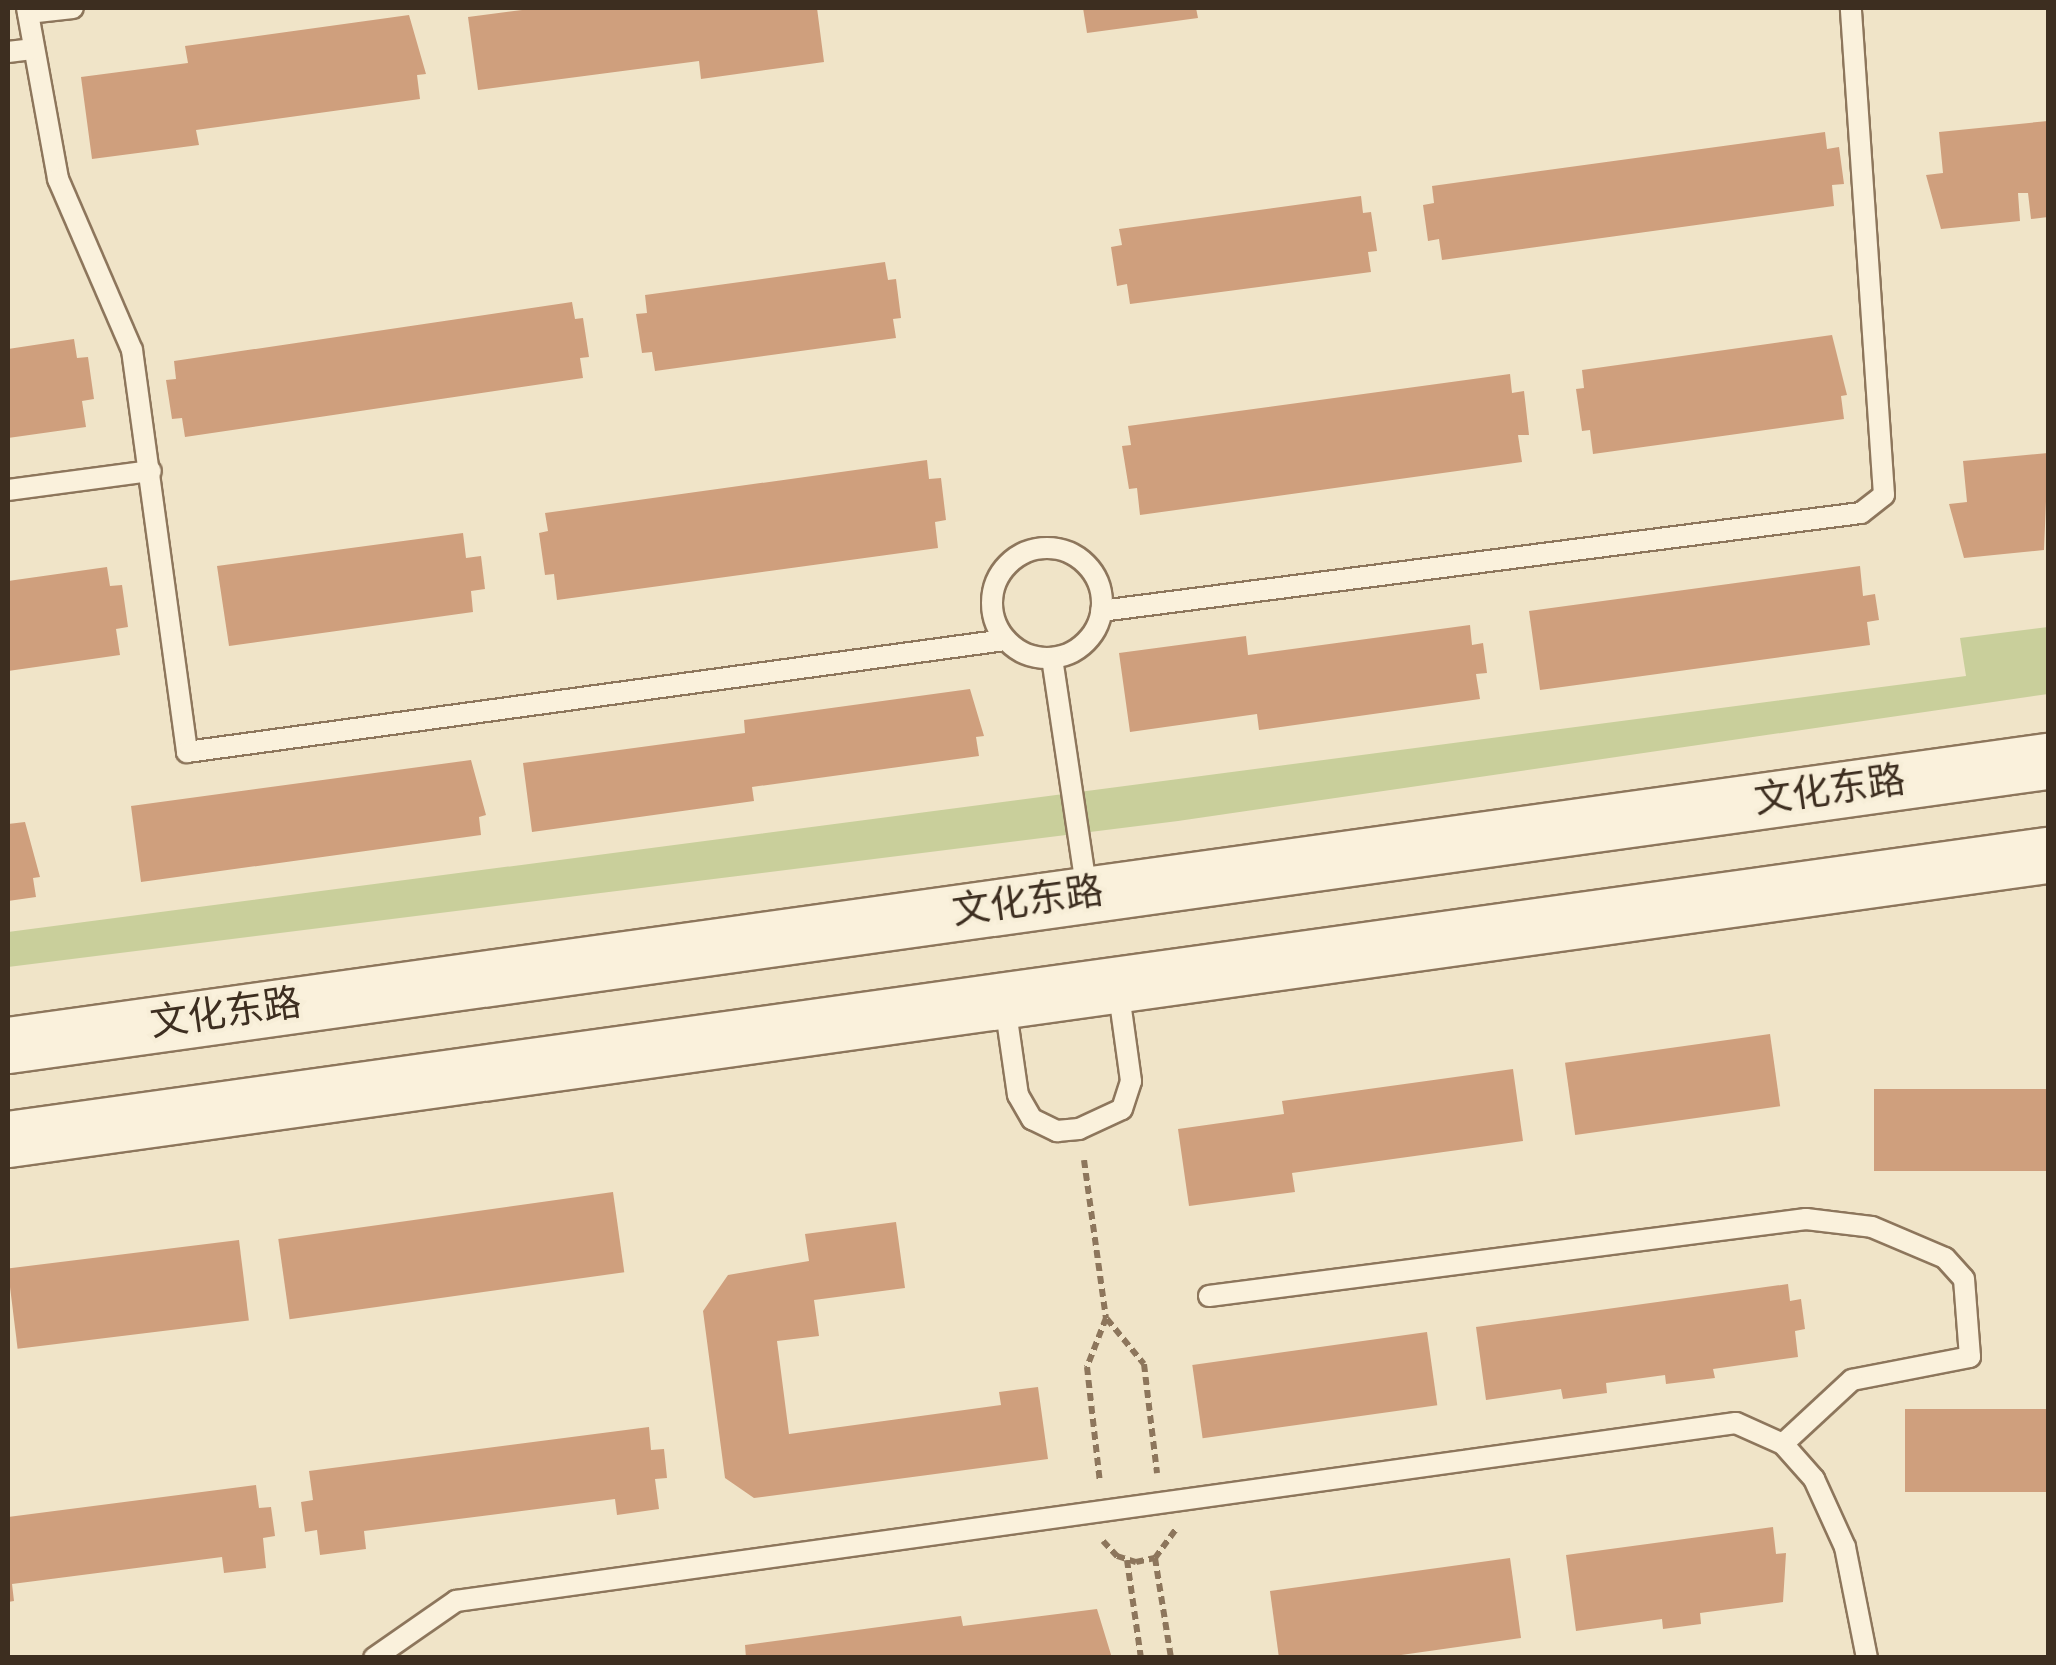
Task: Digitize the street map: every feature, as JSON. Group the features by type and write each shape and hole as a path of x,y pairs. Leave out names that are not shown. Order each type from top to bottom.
{"main road":[{"name":"文化东路","path":"8,1046 2048,762"},
{"path":"8,1139 2048,856"}],"lane":[{"path":"73,8 28,10 32,48 58,179 132,350 152,471 187,752 1005,640"},
{"path":"1101,611 1861,513 1884,495 1850,8"},
{"path":"8,52 32,48"},
{"path":"8,490 152,471"},
{"path":"1037,548 1078,557 1093,572 1101,611 1084,644 1052,658 1035,657 1005,640 995,624 994,586 1018,556 1037,548"},
{"path":"1052,658 1088,895"},
{"path":"1005,1000 1025,1107 1032,1119 1056,1131 1079,1129 1122,1109 1131,1081 1118,985"},
{"path":"1208,1296 1806,1219 1872,1227 1945,1258 1964,1280 1970,1358 1852,1380 1783,1444"},
{"path":"374,1658 456,1600 1736,1423 1783,1444 1814,1479 1845,1548 1868,1658"}],"path":[{"path":"1079,1129 1106,1318 1088,1367 1103,1509"},
{"path":"1106,1318 1144,1364 1161,1502"},
{"path":"1155,1558 1171,1658"},
{"path":"1127,1559 1141,1658"}],"green space":[{"path":"2048,627 2048,694 1178,821 8,967 8,932 1966,676 1960,638"}],"building":[{"path":"538,8 817,8 824,62 701,79 699,61 478,90 468,17"},
{"path":"1083,8 1196,8 1198,18 1087,33"},
{"path":"409,15 426,74 417,75 420,99 196,130 199,145 92,159 81,77 188,63 185,46"},
{"path":"2048,121 2048,217 2031,219 2028,193 2018,193 2020,221 1941,229 1926,175 1943,173 1939,132"},
{"path":"1825,132 1827,149 1839,147 1844,184 1832,185 1834,206 1442,260 1439,239 1428,241 1423,205 1434,203 1432,186"},
{"path":"1361,196 1363,213 1371,212 1377,251 1368,252 1371,272 1130,304 1127,284 1117,286 1111,247 1122,245 1119,229"},
{"path":"885,262 888,280 896,279 901,318 893,319 896,338 655,371 652,352 642,353 636,314 647,313 645,295"},
{"path":"572,302 575,319 583,318 589,357 580,358 583,378 185,437 182,418 172,419 166,380 176,379 174,361"},
{"path":"1832,335 1847,395 1841,396 1844,419 1593,454 1590,430 1582,431 1576,389 1584,388 1582,370"},
{"path":"74,339 77,358 88,357 94,399 82,401 86,427 8,438 8,349"},
{"path":"1510,374 1512,393 1524,391 1529,435 1518,435 1522,462 1140,515 1137,488 1129,489 1122,446 1131,445 1128,426"},
{"path":"2048,453 2044,550 1964,558 1949,504 1967,502 1963,461"},
{"path":"927,460 929,479 941,478 946,520 935,522 938,548 557,600 554,574 545,575 539,533 548,531 545,513"},
{"path":"463,533 466,558 481,556 485,589 471,591 473,612 229,646 217,566"},
{"path":"1860,566 1863,596 1875,594 1879,620 1867,622 1870,645 1540,690 1529,611"},
{"path":"107,567 110,586 122,585 128,627 116,629 120,655 8,671 8,581"},
{"path":"1470,625 1472,645 1483,643 1487,673 1476,674 1480,699 1259,730 1257,714 1130,732 1119,653 1246,636 1248,655"},
{"path":"970,689 984,736 976,737 979,756 752,787 754,801 532,832 523,763 745,733 744,720"},
{"path":"471,760 486,815 479,817 481,835 141,882 131,806"},
{"path":"25,822 40,877 33,878 36,897 8,901 8,824"},
{"path":"1770,1034 1780,1106 1575,1135 1565,1063"},
{"path":"1513,1069 1523,1141 1292,1173 1295,1192 1189,1206 1178,1129 1284,1114 1282,1101"},
{"path":"1874,1089 2048,1089 2048,1171 1874,1171"},
{"path":"613,1192 624,1272 290,1319 278,1239"},
{"path":"896,1222 905,1288 814,1300 819,1336 777,1341 789,1434 1001,1405 999,1392 1038,1387 1048,1459 754,1498 725,1478 703,1311 728,1275 809,1261 805,1234"},
{"path":"239,1240 249,1320 18,1349 8,1268"},
{"path":"1788,1284 1790,1301 1801,1299 1805,1329 1795,1331 1798,1357 1713,1369 1715,1378 1666,1384 1665,1375 1606,1383 1607,1393 1563,1399 1561,1389 1486,1400 1476,1327"},
{"path":"1427,1332 1437,1405 1203,1438 1192,1365"},
{"path":"1905,1409 2048,1409 2048,1492 1905,1492"},
{"path":"649,1427 651,1450 664,1449 667,1478 655,1479 659,1509 617,1515 615,1499 364,1531 366,1549 320,1555 317,1530 305,1532 301,1502 313,1500 309,1471"},
{"path":"256,1485 259,1508 271,1507 275,1536 263,1538 266,1568 224,1573 222,1557 12,1584 14,1601 8,1602 8,1517"},
{"path":"1773,1527 1776,1554 1786,1553 1783,1602 1700,1613 1701,1624 1663,1629 1662,1619 1576,1631 1566,1555"},
{"path":"1510,1558 1521,1638 1380,1658 1279,1658 1270,1591"},
{"path":"1097,1609 1112,1658 746,1658 745,1645 961,1616 963,1626"}]}
